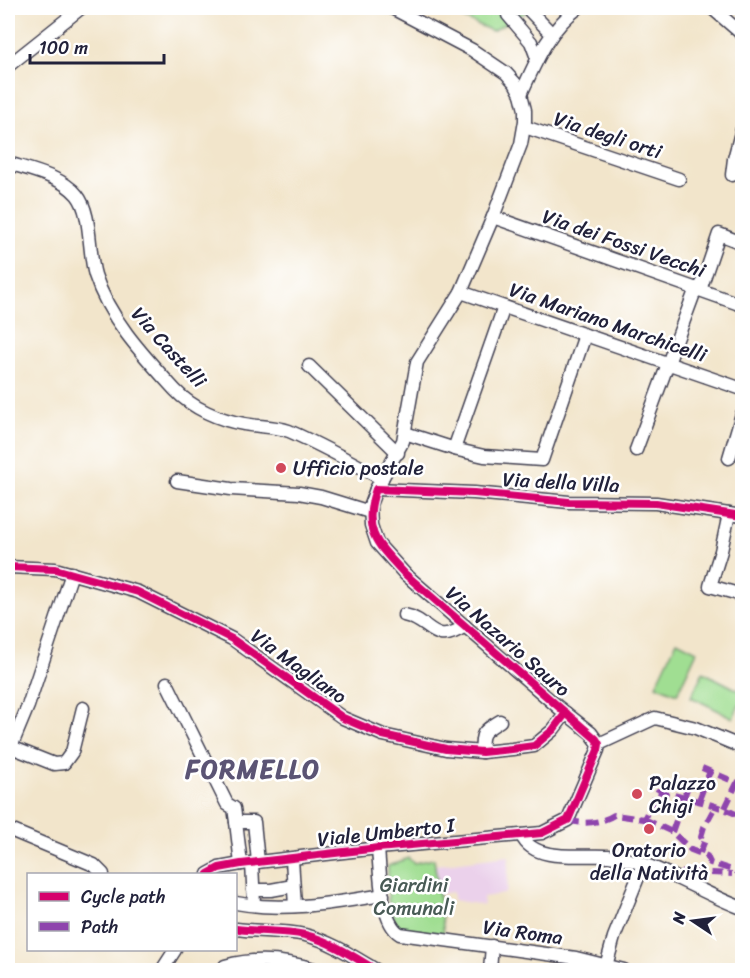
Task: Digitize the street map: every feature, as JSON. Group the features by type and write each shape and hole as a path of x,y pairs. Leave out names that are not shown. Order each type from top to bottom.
{"street":[{"path":"8,66 81,8"},
{"path":"392,8 487,59 513,80 522,94 525,127"},
{"path":"509,8 508,15 531,42 537,58"},
{"path":"527,8 552,34"},
{"path":"522,94 537,58 552,34 566,17 578,8"},
{"path":"712,8 742,34"},
{"name":"Via degli orti","path":"525,127 679,179"},
{"name":"Via Nazario Sauro","path":"525,127 494,217 461,292 417,362 405,433 398,453 379,484 370,505 371,525 377,543 405,573 591,733 599,744"},
{"path":"732,175 734,155 742,129"},
{"name":"Via Castelli","path":"8,163 55,180 77,195 84,210 94,272 105,299 128,334 183,397 207,412 230,421 269,426 289,432 335,453 379,484"},
{"name":"Via dei Fossi Vecchi","path":"494,217 742,305"},
{"path":"636,450 719,234 742,243"},
{"name":"Via Mariano Marchicelli","path":"461,292 742,389"},
{"path":"454,449 504,307"},
{"path":"405,433 484,456 542,460 585,335"},
{"path":"309,366 398,453"},
{"path":"729,458 742,414"},
{"path":"177,481 231,489 299,493 321,497 370,512"},
{"name":"Via della Villa","path":"379,484 569,502 656,503 742,516"},
{"path":"729,514 710,586 742,595"},
{"name":"Via Magliano","path":"8,567 37,567 72,573 138,592 232,639 343,718 383,735 446,749 482,752 534,746 553,730 566,713"},
{"path":"72,573 28,706 9,751 54,764 64,763 72,752 83,708"},
{"path":"404,615 412,616 438,635 451,634 465,626"},
{"path":"167,683 227,804 234,808 236,822 254,822 250,863 254,905"},
{"path":"599,744 655,718 696,728 742,747"},
{"path":"482,752 482,735 500,720"},
{"name":"Viale Umberto I","path":"210,873 219,868 250,863 378,848 542,833 568,820 599,744"},
{"path":"8,829 94,865 102,873"},
{"path":"522,836 525,843 536,851 563,856 613,857 643,865 742,908"},
{"name":"Via Roma","path":"378,848 383,895 390,923 400,934 562,957 624,970"},
{"path":"292,859 295,906"},
{"path":"606,966 614,937 643,865"},
{"path":"253,890 293,886"},
{"path":"237,903 295,906 383,895"},
{"path":"237,929 297,933 313,937 376,970"},
{"path":"490,970 492,946"},
{"path":"162,970 174,951"},
{"path":"561,970 562,957"},
{"path":"225,966 259,960 289,963 317,970"}],"shaded area":[{"path":"509,856 507,891 504,894 483,897 484,905 453,900 453,892 439,894 436,865"}],"green space":[{"path":"440,8 534,8 492,31"},
{"path":"677,641 697,651 677,694 656,685"},
{"path":"703,672 742,692 742,699 733,718 691,697"},
{"name":"Giardini Comunali","path":"408,858 414,863 434,859 444,934 407,930 396,924 388,900 388,866"}],"marked path":[{"path":"702,768 742,785"},
{"path":"699,800 710,771"},
{"path":"672,832 689,783"},
{"path":"725,808 737,783"},
{"path":"568,820 591,822 604,820 614,815 644,819 658,791 711,805 742,817"},
{"path":"700,853 705,840 701,837 704,827 716,805"},
{"path":"644,819 672,832 691,850 707,856 710,863 742,873"},
{"path":"681,881 684,872 732,874"}],"cycle path":[{"path":"210,873 219,868 241,864 378,848 542,833 568,820 599,744 405,574 387,554 371,527 370,516 376,489 474,493 569,502 656,503 742,516"},
{"path":"8,567 55,569 138,592 232,639 343,718 383,735 446,749 482,752 512,749 534,746 553,730 566,713"},
{"path":"237,929 305,935 324,941 376,970"}],"place":[{"name":"Ufficio postale","path":"281,468"},
{"name":"Palazzo Chigi","path":"637,794"},
{"name":"Oratorio della Natività","path":"649,829"}],"district":[{"name":"FORMELLO","path":"253,769"}]}
